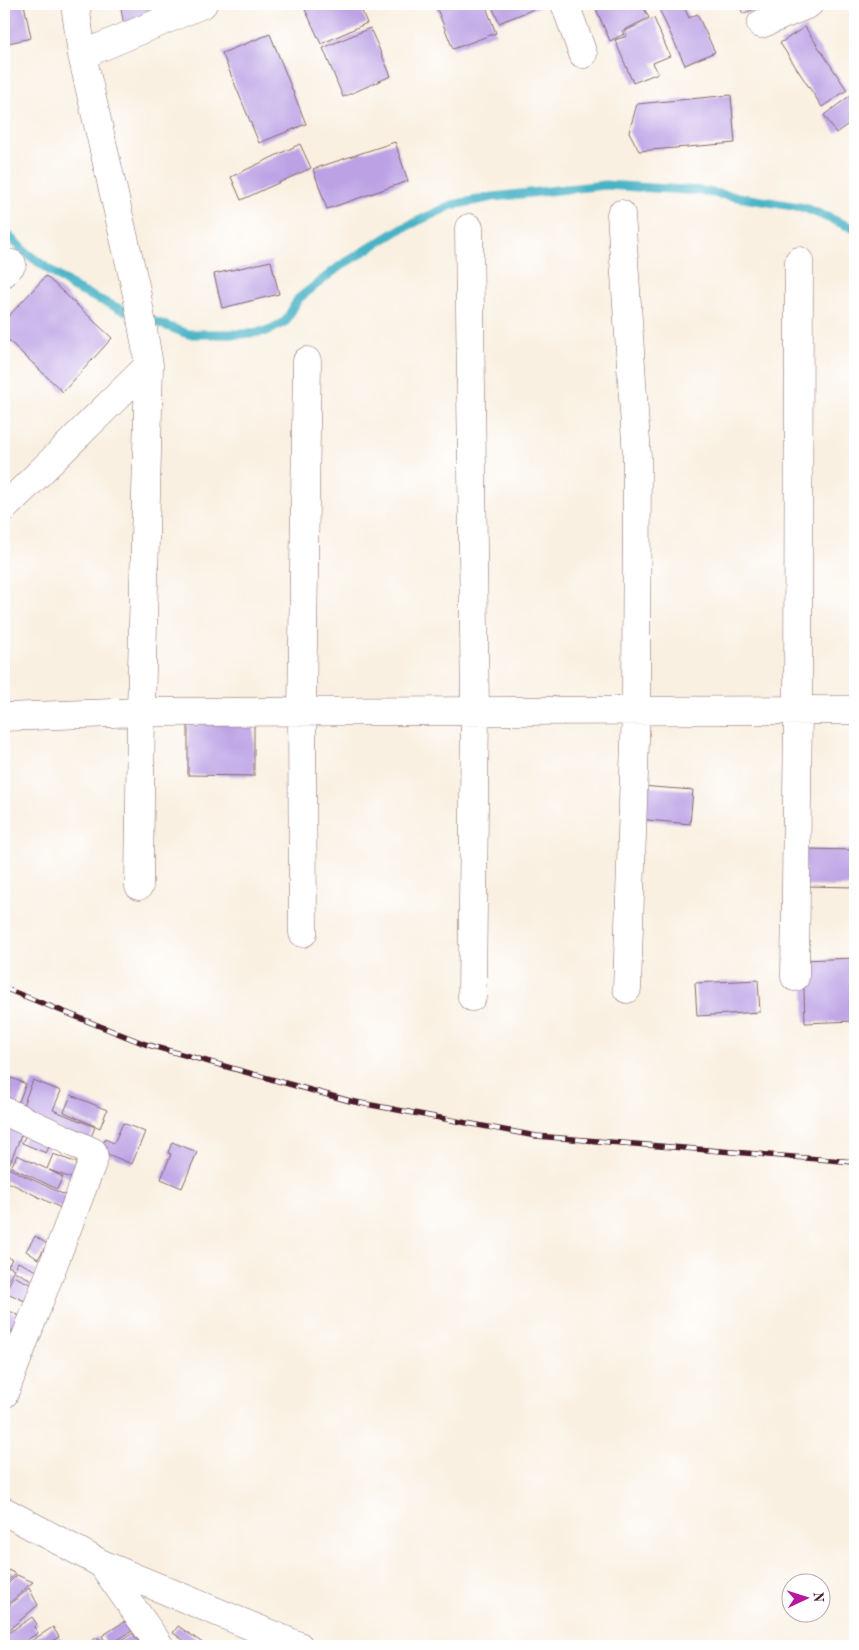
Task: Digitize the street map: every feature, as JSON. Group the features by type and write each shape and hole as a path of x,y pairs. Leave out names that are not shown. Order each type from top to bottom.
{"street":[{"path":"75,4 82,55 139,302 150,365 141,712 139,886"},
{"path":"82,55 203,4"},
{"path":"565,4 583,54"},
{"path":"762,24 809,4"},
{"path":"621,214 637,457 636,710 627,989"},
{"path":"469,228 475,710 472,997"},
{"path":"795,978 799,261"},
{"path":"304,933 302,711 307,361"},
{"path":"4,508 150,365"},
{"path":"4,716 141,712 855,710"},
{"path":"4,1111 92,1152 94,1158 4,1394"},
{"path":"4,1511 102,1564 298,1646"},
{"path":"102,1564 160,1646"}],"building":[{"path":"4,4 24,4 31,38 4,44"},
{"path":"120,4 179,4 124,25"},
{"path":"311,4 359,4 367,23 321,44 304,7"},
{"path":"435,4 485,4 496,33 453,49"},
{"path":"491,4 538,4 539,7 499,23"},
{"path":"608,4 642,4 649,18 622,31 624,34 610,41 596,9"},
{"path":"665,4 683,4 689,18 697,14 715,52 685,65 658,7"},
{"path":"739,4 767,4 743,14"},
{"path":"654,18 670,56 653,63 658,73 633,83 615,40 627,36 625,31"},
{"path":"805,27 847,90 822,107 780,43"},
{"path":"370,28 391,76 343,97 323,48"},
{"path":"270,34 306,124 259,143 222,53"},
{"path":"855,92 855,119 836,133 824,115"},
{"path":"731,95 735,143 639,151 629,132 637,104"},
{"path":"395,142 408,181 327,209 313,169"},
{"path":"300,144 311,168 241,200 231,177"},
{"path":"271,261 279,294 222,308 214,274"},
{"path":"46,276 112,338 63,392 4,336 4,321"},
{"path":"188,715 254,716 254,776 188,775"},
{"path":"640,786 693,790 690,824 637,819"},
{"path":"805,849 855,850 855,887 805,886"},
{"path":"855,958 855,1021 805,1023 803,960"},
{"path":"758,980 760,1012 697,1016 695,983"},
{"path":"9,1077 26,1084 15,1111 4,1106 4,1088"},
{"path":"33,1080 61,1091 53,1110 95,1127 89,1142 19,1115"},
{"path":"71,1095 107,1110 100,1128 64,1112"},
{"path":"4,1114 26,1123 10,1163 4,1161"},
{"path":"123,1123 145,1132 132,1164 100,1151 105,1139 114,1143"},
{"path":"30,1126 54,1137 46,1153 22,1143"},
{"path":"172,1142 197,1152 182,1188 161,1179 171,1154 168,1153"},
{"path":"53,1154 80,1164 74,1179 49,1170 63,1177 57,1189 11,1167 17,1155 47,1169"},
{"path":"4,1166 69,1197 63,1209 4,1180"},
{"path":"35,1236 47,1244 38,1259 26,1251"},
{"path":"4,1255 12,1259 8,1266 14,1269 4,1288"},
{"path":"18,1262 37,1271 32,1280 14,1271"},
{"path":"13,1276 35,1286 27,1302 5,1292"},
{"path":"4,1308 21,1317 14,1332 4,1327"},
{"path":"4,1568 16,1574 4,1585"},
{"path":"17,1575 33,1582 4,1608 4,1588"},
{"path":"29,1588 38,1605 4,1634 4,1610"},
{"path":"32,1617 37,1624 34,1627 38,1633 18,1646 4,1646 4,1636"},
{"path":"125,1621 132,1631 108,1646 102,1636"},
{"path":"178,1626 207,1646 192,1646 173,1633"},
{"path":"53,1627 59,1637 45,1646 34,1646 31,1641"},
{"path":"133,1633 140,1644 136,1646 112,1646"},
{"path":"97,1637 103,1646 84,1646"},
{"path":"60,1640 64,1646 50,1646"}],"waterway":[{"path":"4,231 25,252 74,288 118,308 188,334 242,334 268,331 286,321 298,299 340,266 399,230 452,205 493,197 605,185 701,191 805,208 855,229"}],"railway":[{"path":"4,988 145,1044 350,1101 536,1136 855,1162"}]}
